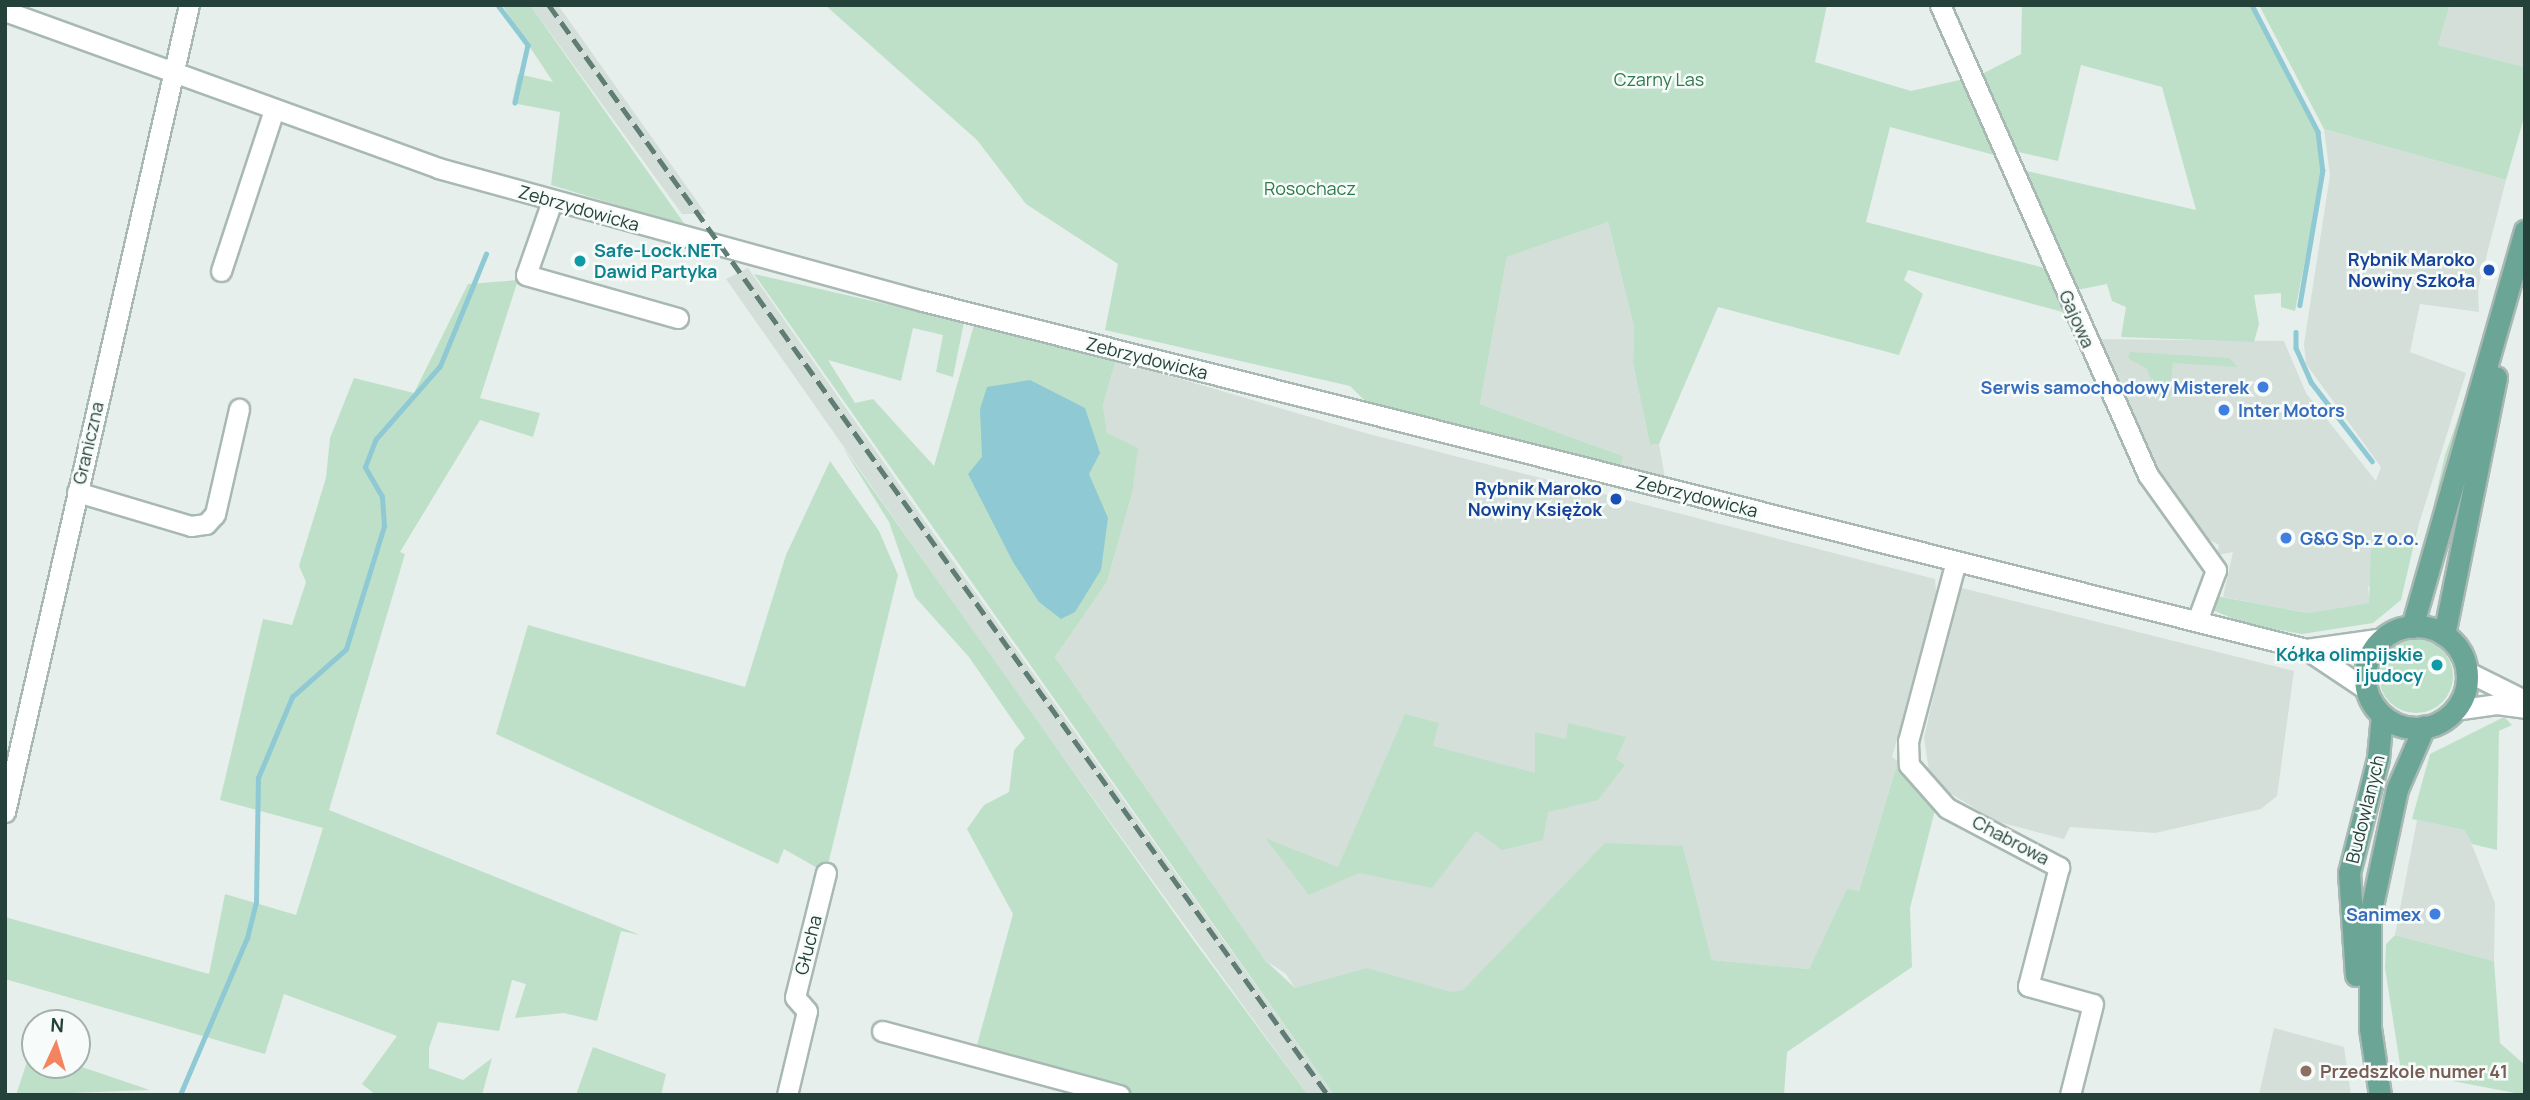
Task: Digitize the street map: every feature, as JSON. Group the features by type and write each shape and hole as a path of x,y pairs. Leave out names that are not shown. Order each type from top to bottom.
{"main road":[{"path":"2412,627 2502,323 2525,231"},
{"path":"2444,635 2412,627 2384,638 2366,666 2367,690 2382,715 2398,725 2424,727 2454,710 2466,671 2444,635 2502,323"},
{"name":"Budowlanych","path":"2370,1028 2358,986 2348,891 2382,715"},
{"name":"Budowlanych","path":"2380,1095 2370,1028 2367,961 2377,870 2406,756 2424,727"}],"street":[{"name":"Graniczna","path":"5,812 189,5"},
{"name":"Gajowa","path":"1940,5 2148,475 2216,569 2197,621"},
{"name":"Zebrzydowicka","path":"5,12 273,113 552,201 961,311 2306,649 2367,690"},
{"path":"221,271 273,113"},
{"path":"552,201 526,275 678,318"},
{"path":"77,492 191,526 206,524 215,514 239,409"},
{"name":"Chabrowa","path":"1956,561 1908,741 1909,765 1947,808 2059,867 2028,986 2093,1004 2070,1095"},
{"name":"Zebrzydowicka","path":"2306,649 2384,638"},
{"path":"2466,671 2525,699"},
{"path":"2454,710 2497,704 2525,709"},
{"name":"Głucha","path":"787,1095 807,1011 795,997 826,873"},
{"path":"882,1031 1120,1095"}],"shaded area":[{"path":"530,5 558,5 706,214 682,214"},
{"path":"2450,5 2525,5 2525,67 2438,45"},
{"path":"2324,129 2506,180 2478,289 2479,312 2420,304 2410,352 2466,373 2412,546 2368,587 2370,603 2308,613 2223,597 2233,552 2217,555 2219,545 2198,534 2152,464 2094,339 2284,341 2306,393 2376,481 2381,467 2306,364 2304,344 2330,175"},
{"path":"1608,222 1634,327 1633,364 1650,445 1659,444 1665,478 1621,467 1623,456 1480,404 1507,257"},
{"path":"748,268 931,530 1334,1095 1308,1095 1006,678 726,279"},
{"path":"1116,360 1365,433 1935,579 1937,604 1892,757 1898,761 1859,891 1847,890 1809,969 1712,960 1683,846 1583,868 1361,1095 1286,974 1265,960 1055,657 1107,582 1132,494 1107,433 1103,405"},
{"path":"1958,587 2294,671 2277,796 2261,809 2155,833 2070,827 2064,839 1995,821 1945,790 1929,771 1924,738"},
{"path":"2417,820 2466,830 2495,903 2494,961 2395,935"},
{"name":"Przedszkole numer 41","path":"2274,1028 2344,1047 2351,1095 2259,1095"}],"green space":[{"path":"502,5 530,5 686,226 551,185 560,112 512,103 518,74 553,82"},
{"path":"825,5 1827,5 1815,62 1911,91 1964,79 1998,156 1890,127 1866,222 2052,270 2070,314 1908,270 1904,280 1923,294 1899,355 1718,307 1659,444 1650,445 1633,364 1634,327 1608,222 1507,257 1480,404 1623,456 1621,467 1368,404 1350,386 1105,330 1118,264 1026,204 977,140"},
{"path":"2022,5 2254,5 2318,132 2323,170 2295,311 2281,307 2281,293 2254,295 2259,324 2254,342 2121,337 2126,307 2112,301 2107,284 2077,290 2094,339 2018,169 2196,210 2162,87 2081,65 2058,161 2010,150 1980,75 2021,54"},
{"path":"2259,5 2450,5 2438,45 2525,67 2525,114 2506,180 2324,129"},
{"path":"754,274 964,322 953,377 936,372 943,335 913,328 901,381 828,360 855,403 873,399 934,466 974,325 1116,360 1103,405 1107,433 1138,448 1132,494 1107,582 1055,657 1265,960 1295,988 1367,968 1451,992 1463,990 1605,843 1683,846 1712,960 1809,969 1847,889 1859,891 1898,761 1935,810 1910,908 1912,967 1787,1052 1784,1095 1334,1095"},
{"path":"518,280 480,398 540,413 533,437 480,420 400,552 405,554 329,810 640,935 621,931 597,1021 564,1013 515,1018 526,984 512,980 499,1031 438,1022 429,1048 429,1068 463,1080 492,1058 482,1095 376,1095 362,1084 397,1036 284,994 265,1054 5,979 5,917 209,974 225,894 296,915 323,828 220,800 263,619 292,625 306,582 299,566 326,478 330,438 354,378 414,393 468,284"},
{"path":"2130,352 2229,358 2238,367 2173,363 2170,394 2158,397 2147,369 2128,358"},
{"path":"2469,387 2472,390 2413,597 2445,455"},
{"path":"842,446 1191,937 1308,1095 1139,1095 977,1045 1013,914 967,829 984,805 1009,792 1014,750 1025,738 969,657 915,597 889,522"},
{"path":"830,461 879,531 898,575 826,873 784,849 778,864 496,734 528,625 745,687 786,555"},
{"path":"2419,522 2401,600 2373,623 2302,634 2246,624 2210,609 2216,596 2308,613 2369,603 2371,547 2411,546"},
{"path":"2416,639 2437,645 2447,655 2453,676 2447,697 2437,707 2416,713 2395,707 2385,697 2379,676 2385,655 2395,645"},
{"path":"1405,714 1439,723 1433,746 1535,773 1535,732 1566,739 1568,723 1626,737 1616,759 1625,765 1598,800 1548,812 1543,840 1502,850 1476,831 1432,888 1359,873 1309,895 1265,838 1338,867"},
{"path":"2504,717 2512,725 2499,731 2497,850 2472,844 2465,830 2412,819 2430,754"},
{"path":"2395,935 2494,961 2500,1043 2525,1065 2525,1095 2401,1071 2385,968 2386,944"},
{"path":"593,1047 666,1074 661,1095 576,1095"},
{"path":"91,1070 150,1090 16,1095 21,1079 91,1079"}],"water":[{"path":"1030,380 1085,408 1100,453 1089,474 1108,518 1101,570 1075,612 1061,619 1039,602 1013,562 968,474 982,457 980,409 987,387"}],"waterway":[{"path":"498,5 528,45 515,103"},
{"path":"2252,5 2318,132 2323,170 2300,305"},
{"path":"180,1095 247,938 256,903 258,778 292,697 346,649 384,526 382,497 365,467 376,439 440,366 486,254"},
{"path":"2296,332 2296,348 2311,382 2372,461"}],"railway":[{"path":"549,5 1328,1095"}],"place":[{"name":"Safe-Lock.NET Dawid Partyka","path":"580,261"},
{"name":"Rybnik Maroko Nowiny Szkoła","path":"2489,270"},
{"name":"Serwis samochodowy Misterek","path":"2263,387"},
{"name":"Inter Motors","path":"2224,410"},
{"name":"Rybnik Maroko Nowiny Księżok","path":"1616,499"},
{"name":"G&G Sp. z o.o.","path":"2286,538"},
{"name":"Kółka olimpijskie i judocy","path":"2437,665"},
{"name":"Sanimex","path":"2435,914"},
{"name":"Przedszkole numer 41","path":"2306,1071"}],"park label":[{"name":"Czarny Las","path":"1659,79"},
{"name":"Rosochacz","path":"1310,188"}]}
